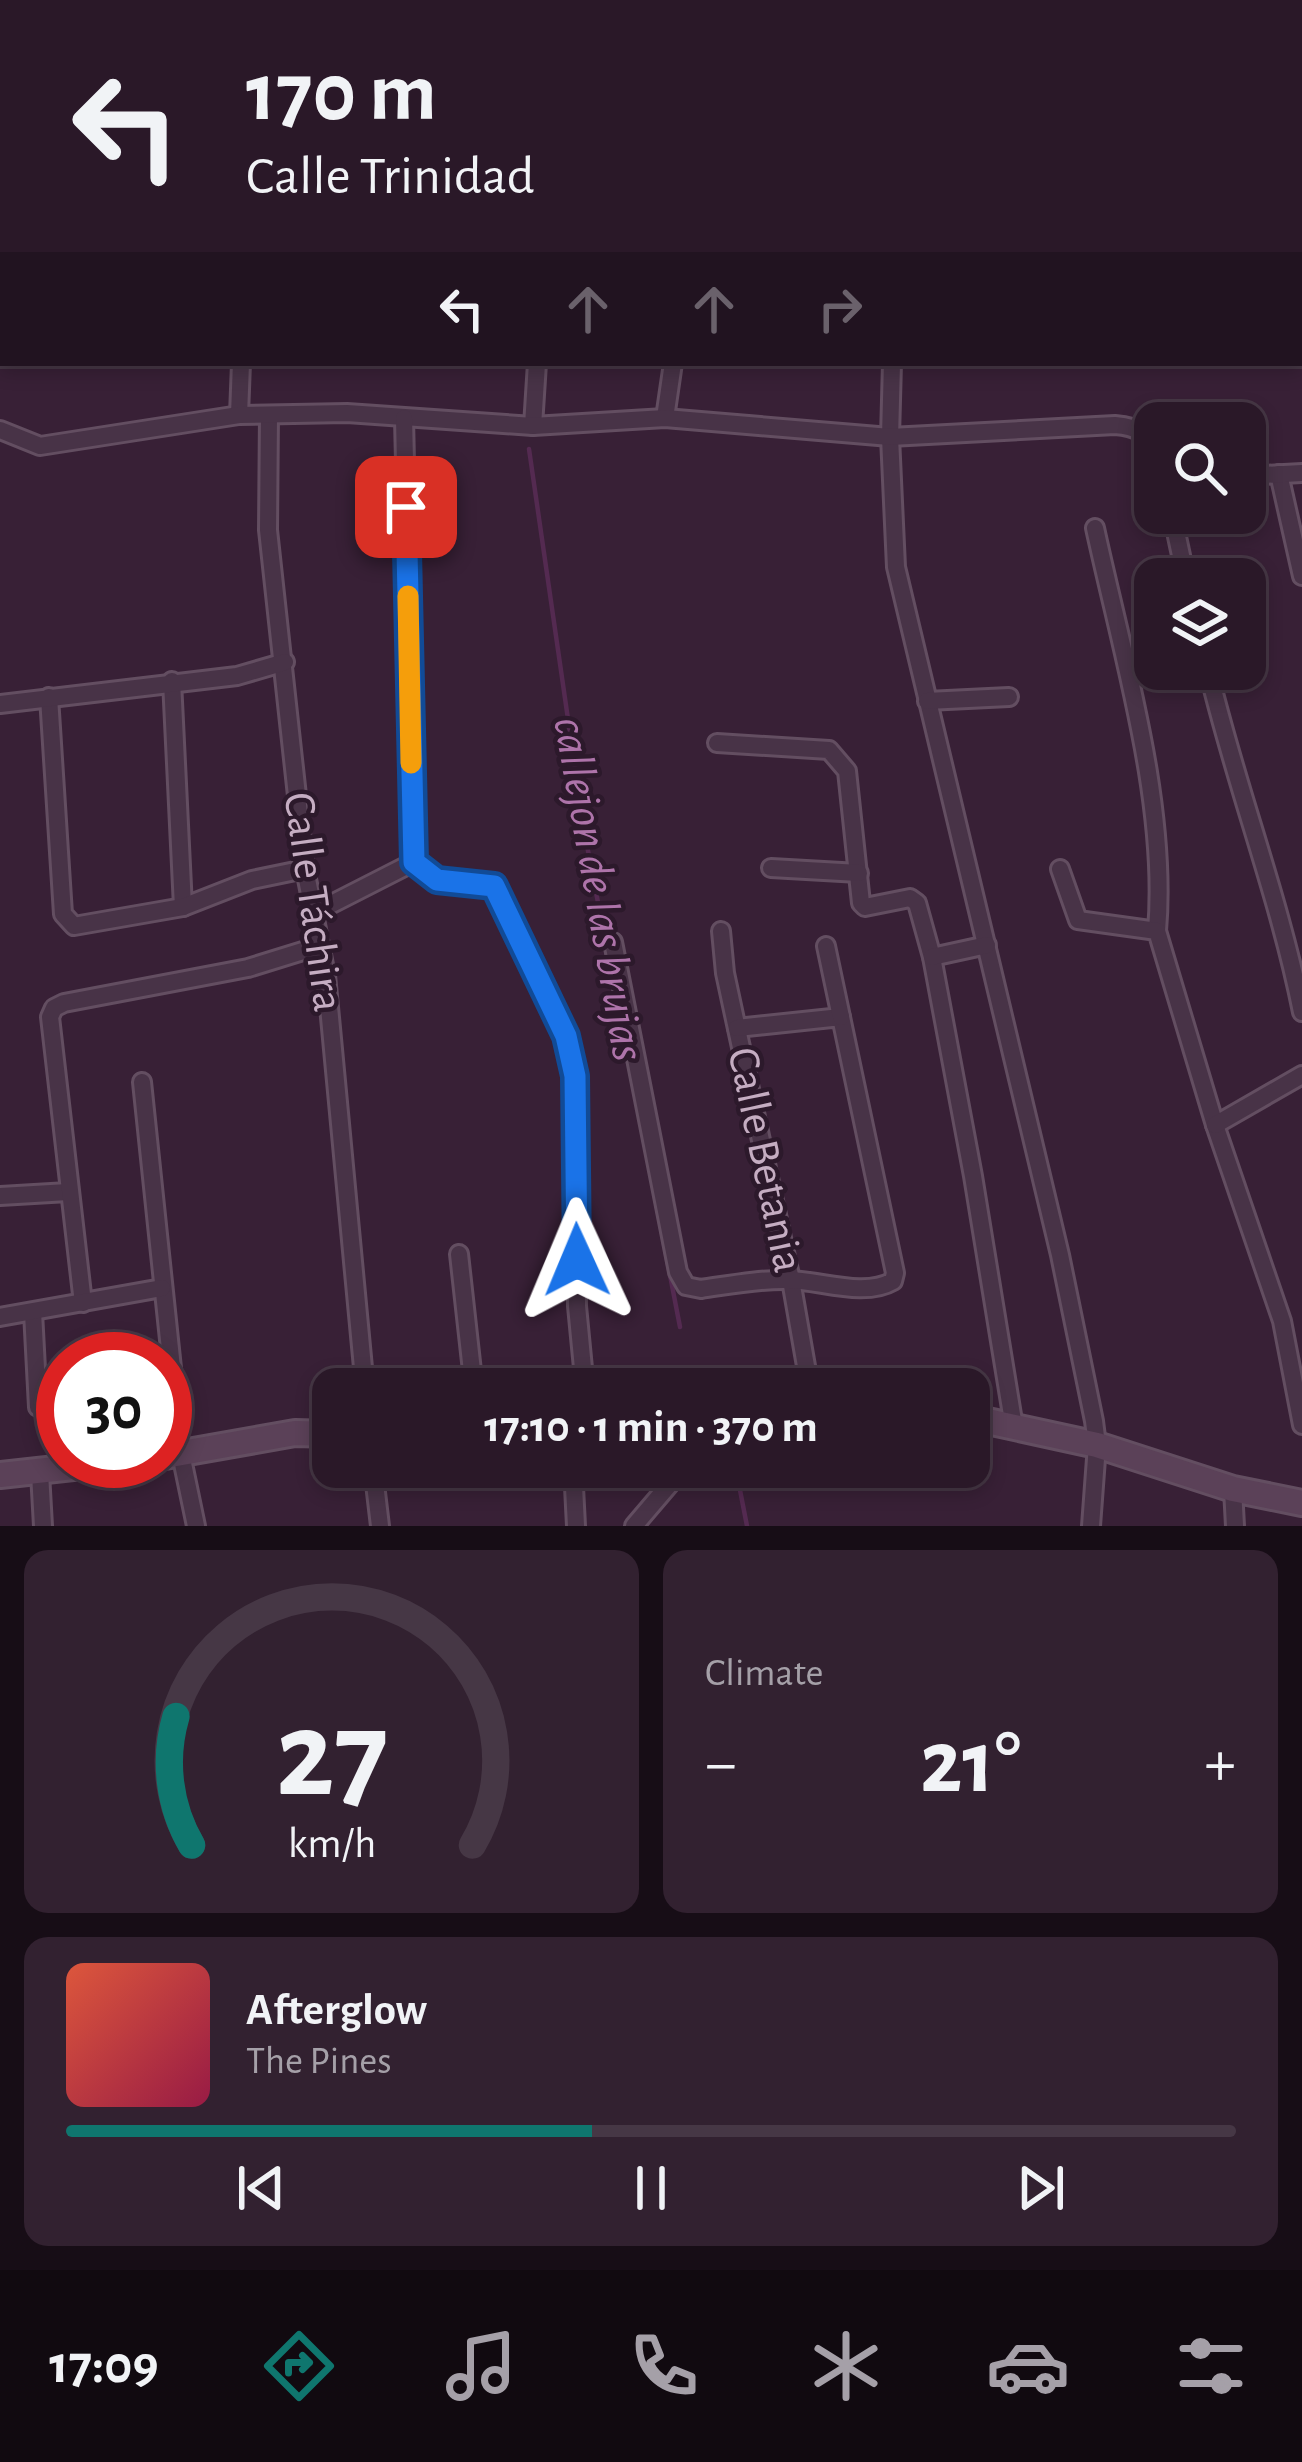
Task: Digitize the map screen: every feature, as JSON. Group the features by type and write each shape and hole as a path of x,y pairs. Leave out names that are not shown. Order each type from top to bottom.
{"street":[{"path":"239,415 241,366"},
{"path":"533,426 537,366"},
{"path":"665,418 673,366"},
{"path":"892,366 896,567 1060,1255 1097,1445 1091,1526"},
{"path":"0,430 40,446 239,415 347,413 533,426 665,418 890,437 1134,426"},
{"name":"Calle Táchira","path":"269,415 268,530 305,869 326,975 362,1368"},
{"path":"404,418 414,862"},
{"path":"1266,475 1302,473"},
{"path":"1279,474 1302,576"},
{"path":"1095,528 1148,784 1159,862 1157,932 1215,1125 1282,1321 1302,1425"},
{"path":"0,704 237,676 285,662"},
{"path":"172,681 183,907"},
{"path":"1213,690 1302,1012"},
{"path":"49,697 67,922 74,926 183,907 252,880 305,869"},
{"path":"927,701 1009,697"},
{"path":"717,743 829,750 847,771 863,906 914,899 932,956 992,1279 1014,1427"},
{"path":"314,913 414,862"},
{"path":"414,862 437,880 494,886 566,1036 575,1076 577,1306 583,1368"},
{"path":"771,868 859,873"},
{"path":"1060,868 1078,920 1157,932"},
{"name":"Calle Betania","path":"722,932 806,1368"},
{"path":"613,942 678,1271 686,1286 791,1280 884,1287 895,1273 826,946"},
{"path":"932,956 987,945"},
{"path":"83,1303 50,1017 54,1008 248,968 320,946"},
{"path":"737,1028 841,1016"},
{"path":"1215,1125 1302,1075"},
{"path":"142,1082 165,1332"},
{"path":"0,1196 68,1192"},
{"path":"459,1254 472,1368"},
{"path":"0,1317 162,1288"},
{"path":"33,1312 36,1369"},
{"path":"990,1422 1097,1445 1233,1489 1302,1502"},
{"path":"192,1452 312,1433"},
{"path":"0,1475 36,1473"},
{"path":"41,1488 43,1526"},
{"path":"184,1488 196,1526"},
{"path":"375,1488 380,1526"},
{"path":"574,1488 576,1526"},
{"path":"634,1526 666,1488"},
{"path":"1233,1489 1235,1526"}],"waterway":[{"name":"callejon de las brujas","path":"529,449 584,830 680,1327"},
{"name":"callejon de las brujas","path":"740,1488 747,1526"}],"slow traffic":[{"path":"408,596 411,763"}],"route":[{"path":"406,507 414,862 437,880 494,886 566,1036 575,1076 577,1260"}]}
